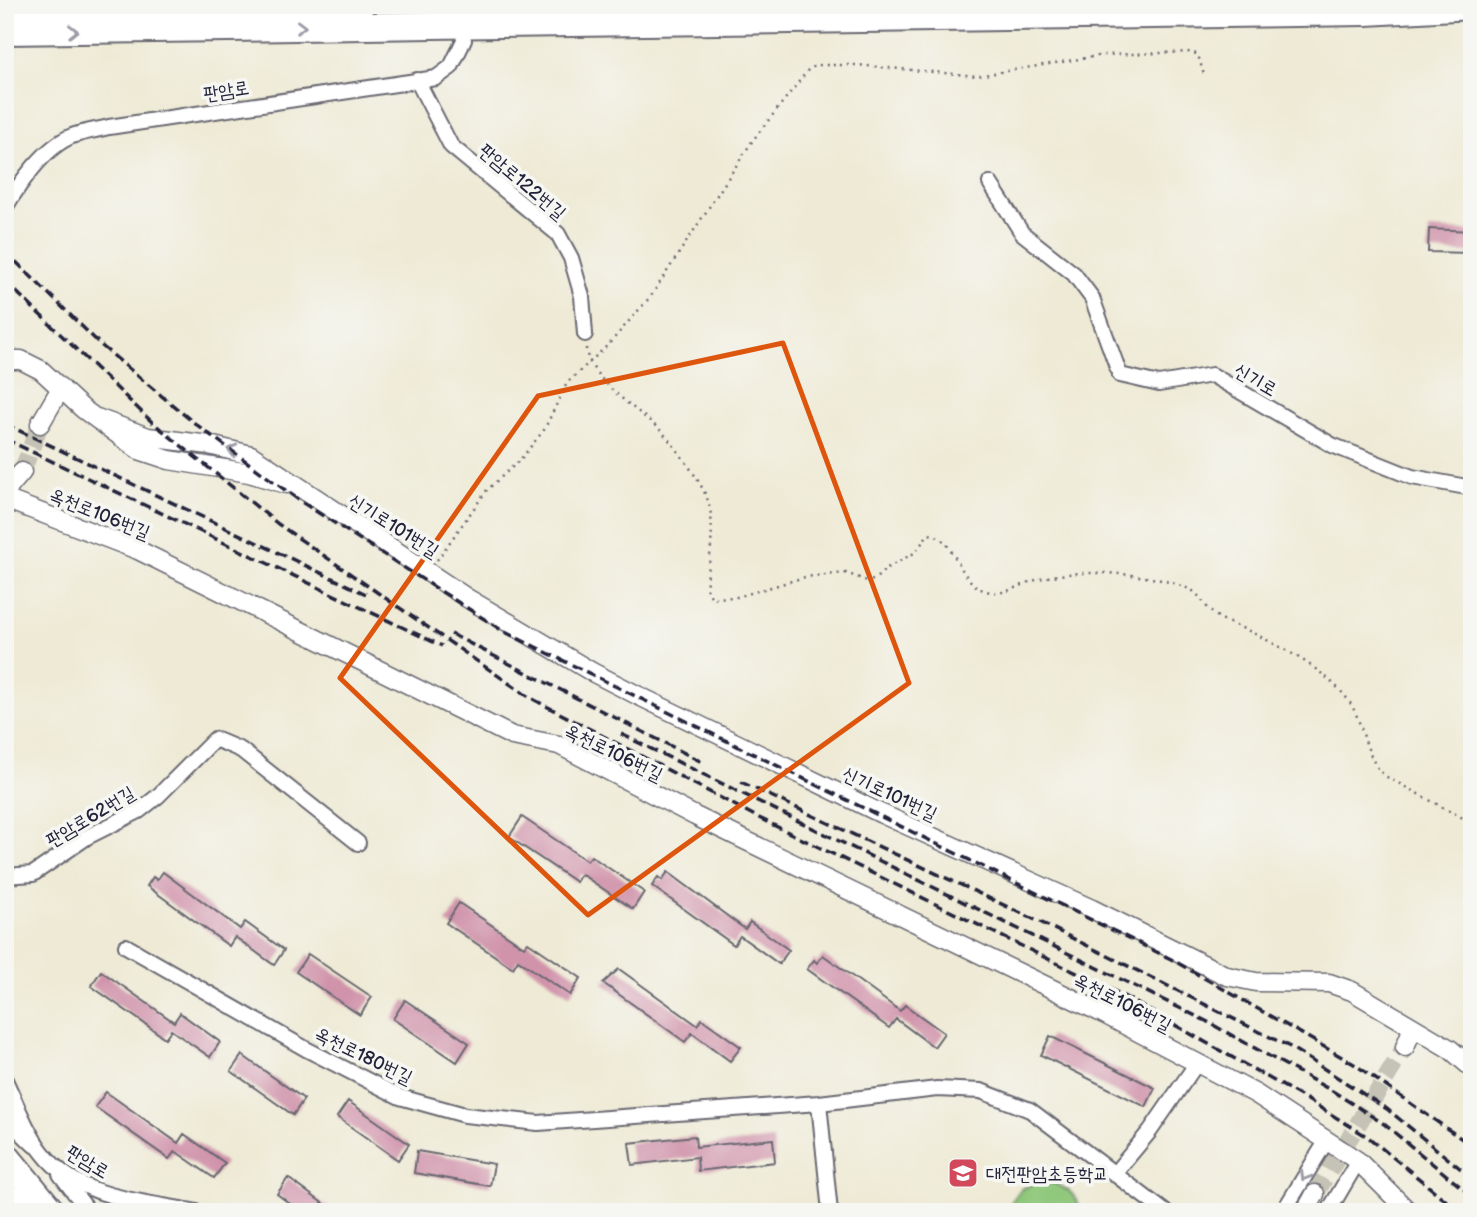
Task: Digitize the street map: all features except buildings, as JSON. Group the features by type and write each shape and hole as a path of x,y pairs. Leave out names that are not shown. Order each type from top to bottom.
{"highway":[{"path":"5,8 361,5"},
{"path":"5,32 1366,12 1472,6"},
{"path":"5,1155 51,1212"}],"main road":[{"path":"5,1170 51,1212"},
{"path":"5,1194 25,1212"}],"street":[{"name":"판암로","path":"5,208 16,190 48,154 69,137 109,127 436,78 451,67 464,40"},
{"name":"판암로122번길","path":"417,80 451,146 558,234 571,258 582,296 584,334"},
{"name":"신기로","path":"990,183 1022,233 1074,274 1092,298 1120,375 1159,384 1212,375 1332,445 1412,477 1472,488"},
{"name":"신기로101번길","path":"5,360 21,360 41,370 97,418 148,437 209,445 251,455 467,597 624,688 882,814 1092,909 1227,976 1256,982 1329,983 1352,991 1450,1049 1472,1068"},
{"path":"40,424 61,388"},
{"path":"5,492 22,472"},
{"name":"옥천로106번길","path":"5,499 150,556 343,655 512,736 559,745 719,828 1104,1014 1256,1094 1358,1161 1409,1212"},
{"name":"판암로62번길","path":"5,876 33,874 87,837 139,811 158,796 215,739 241,750 358,843"},
{"name":"옥천로180번길","path":"126,946 306,1049 400,1097 465,1115 538,1123 819,1103 937,1089 981,1091 1030,1110 1165,1212"},
{"path":"1405,1047 1413,1027"},
{"path":"1115,1173 1150,1131 1197,1063"},
{"name":"판암로","path":"5,1080 47,1157 76,1180 110,1197 197,1212"},
{"path":"819,1103 830,1212"},
{"path":"5,1117 47,1157 89,1212"},
{"path":"1283,1212 1326,1140"},
{"path":"1328,1212 1358,1161"},
{"path":"1305,1212 1315,1194"}],"path":[{"path":"429,571 487,490 520,460 544,430 567,383 651,296 752,140 808,70 817,65 857,65 977,76 1104,55 1192,52 1198,55 1204,75"},
{"path":"584,334 589,361 607,385 662,433 703,489 709,504 706,587 712,598 737,597 805,578 846,573 867,581 874,580 887,568 916,552 928,534 939,535 969,580 988,592 1004,592 1038,579 1100,572 1138,575 1177,584 1193,591 1213,614 1288,650 1325,678 1347,697 1376,767 1385,776 1472,823"}],"highlighted area":[{"path":"783,343 909,683 588,915 340,678 538,396"}],"green space":[{"path":"1042,1180 1072,1194 1080,1212 1004,1212 1021,1189"}],"waterway":[{"path":"5,1103 14,1116"}],"tunnel":[{"path":"467,28 474,5"},
{"path":"22,472 40,424"},
{"path":"1315,1194 1405,1047"}],"railway":[{"path":"5,251 103,347 193,422 300,501 503,631 1171,959 1354,1064 1472,1146"},
{"path":"5,281 152,422 278,524 529,697 757,817 1120,994 1368,1137 1460,1212"},
{"path":"5,424 366,594"},
{"path":"5,439 442,646"},
{"path":"451,634 704,763"},
{"path":"621,734 1206,1021 1334,1092 1384,1124 1472,1196"},
{"path":"741,782 1040,922 1290,1047 1387,1109 1472,1178"}],"place":[{"name":"대전판암초등학교","path":"963,1173"}]}
